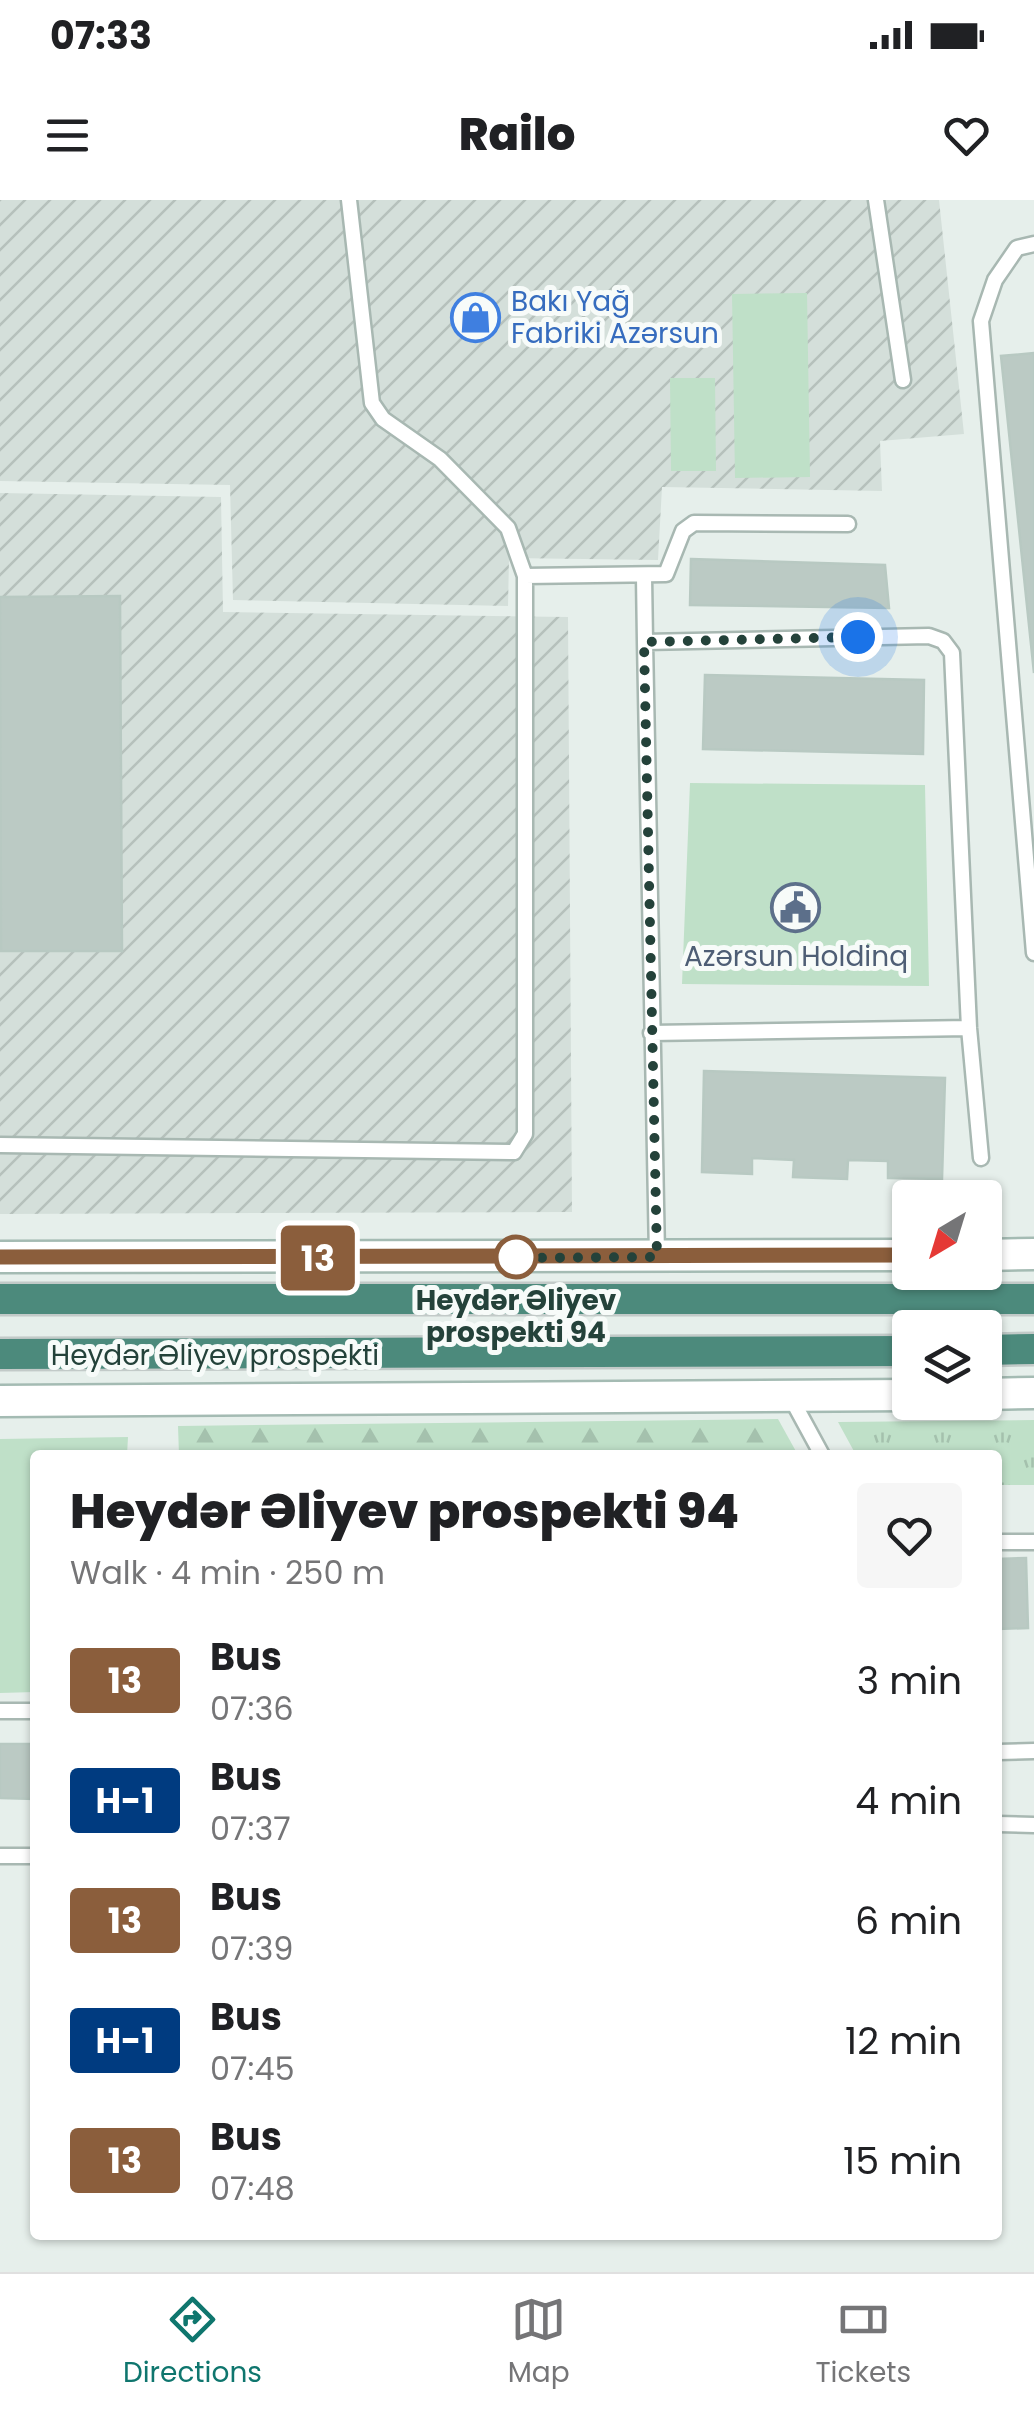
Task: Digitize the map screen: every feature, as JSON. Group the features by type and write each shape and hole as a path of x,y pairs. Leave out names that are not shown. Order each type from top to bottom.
{"highway":[{"name":"Heydər Əliyev prospekti","path":"0,1299 1034,1299"},
{"path":"1002,1350 1034,1349"},
{"name":"Heydər Əliyev prospekti","path":"0,1354 892,1351"}],"main road":[{"path":"1002,1254 1034,1254"},
{"path":"0,1256 892,1255"},
{"path":"1002,1394 1034,1393"},
{"path":"0,1401 892,1396"}],"lane":[{"path":"0,1145 514,1152 521,1146 525,1134 525,576 508,528 440,458 383,419 372,403 349,200"},
{"path":"876,200 903,380"},
{"path":"1034,244 1016,248 995,280 981,321 1034,953"},
{"path":"525,576 666,574 672,567 683,531 694,523 848,524"},
{"path":"644,577 657,1257"},
{"path":"644,642 929,636 944,640 952,653 969,1028 981,1158"},
{"path":"651,1033 969,1028"},
{"path":"792,1398 819,1450"},
{"path":"1002,1542 1034,1542"},
{"path":"0,1711 30,1711"},
{"path":"1002,1752 1034,1751"},
{"path":"1002,1824 1034,1825"},
{"path":"0,1856 30,1856"}],"shaded area":[{"name":"Bakı Yağ Fabriki Azərsun","path":"0,200 939,200 964,434 880,441 882,491 662,487 658,560 509,558 508,606 233,600 230,485 0,481"},
{"path":"0,493 221,497 223,612 568,617 572,1212 0,1214"}],"green space":[{"path":"807,293 810,477 735,478 732,294"},
{"path":"670,378 715,378 716,471 671,471"},
{"path":"690,783 925,785 929,986 682,984"},
{"path":"778,1419 795,1450 179,1450 178,1426"},
{"path":"1034,1420 1034,1485 1002,1485 1002,1450 853,1450 838,1422"},
{"path":"128,1437 127,1450 30,1450 30,1692 0,1693 0,1439"}],"building":[{"path":"1034,353 1034,673 1001,356"},
{"path":"691,559 885,565 889,608 690,605"},
{"path":"120,596 122,951 1,951 0,597"},
{"path":"705,675 924,680 923,754 703,749"},
{"path":"704,1071 945,1078 942,1179 888,1178 888,1161 848,1160 847,1179 793,1177 794,1160 752,1158 752,1174 702,1172"},
{"path":"1026,1558 1028,1628 1002,1629 1002,1559"},
{"path":"0,1744 30,1744 30,1799 0,1798"}],"bus line":[{"name":"13","path":"0,1257 892,1255"}],"place":[{"name":"Bakı Yağ Fabriki Azərsun","path":"476,317"},
{"name":"Azərsun Holdinq","path":"796,908"},
{"name":"Heydər Əliyev prospekti 94","path":"516,1257"}],"route":[{"path":"516,1257 502,1258 657,1257 644,642 858,637"}]}
